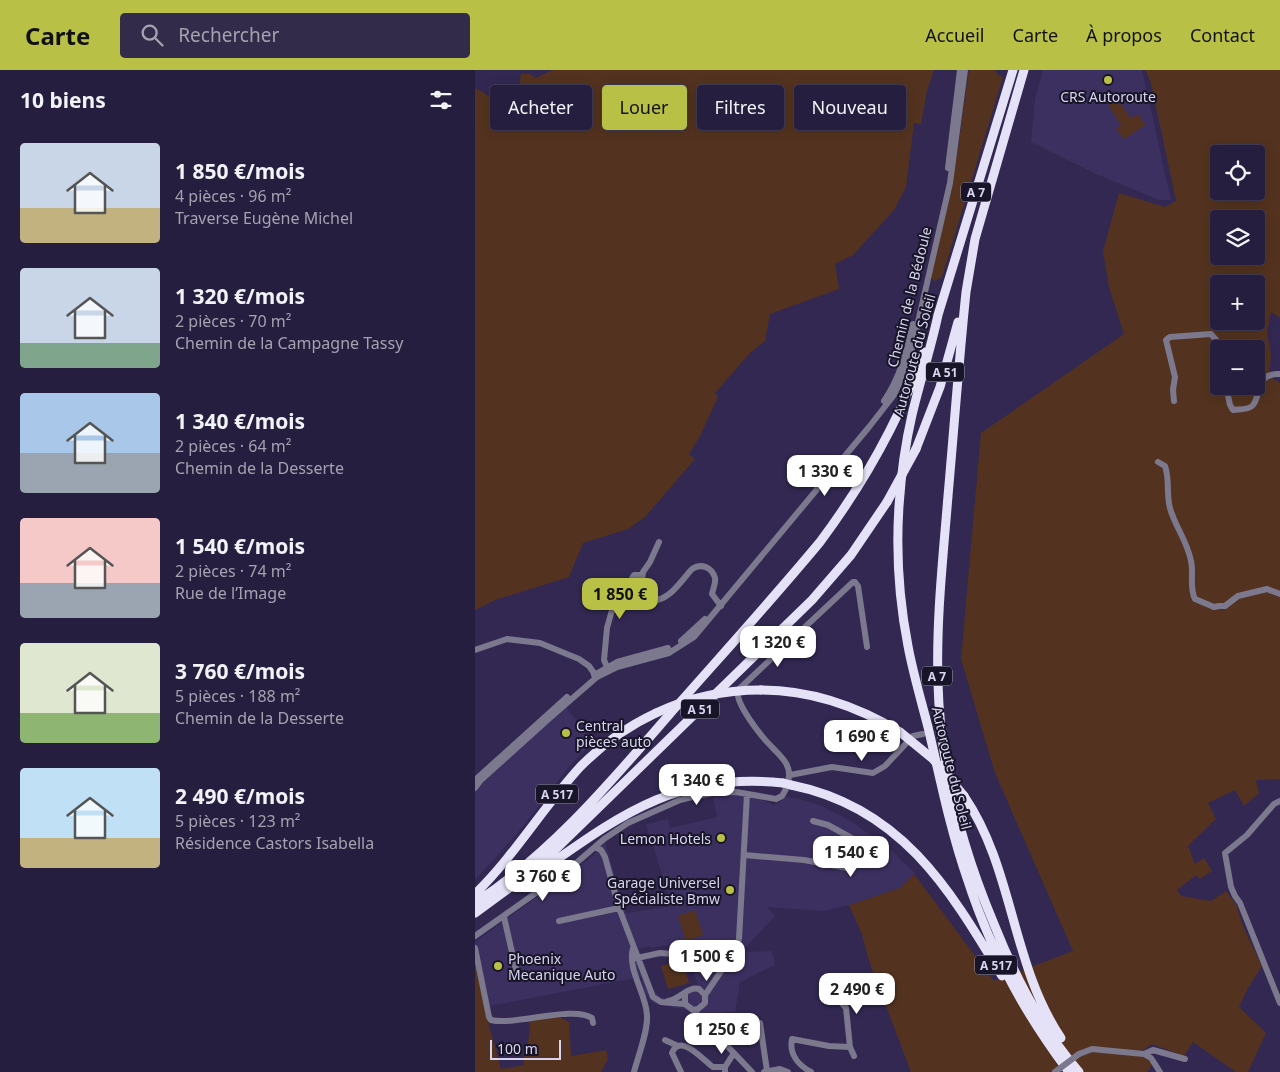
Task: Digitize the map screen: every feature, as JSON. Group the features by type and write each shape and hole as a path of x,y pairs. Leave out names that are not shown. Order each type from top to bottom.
{"highway":[{"name":"Autoroute du Soleil","path":"1013,70 938,314 931,349 911,417 900,491 898,558 905,632 946,806 971,892 986,930 1007,974 1069,1072"},
{"name":"Autoroute du Soleil","path":"1024,70 975,240 965,292 938,619 938,685 943,742 958,820 967,853 999,938 1033,1004 1054,1038 1079,1072"},
{"name":"A 51","path":"475,912 520,880 558,847 806,606 851,555 887,502 916,449 940,387 965,292"},
{"name":"A 51","path":"475,903 514,875 594,800 820,542 857,490 890,434 907,399 938,314"},
{"name":"A 517","path":"475,894 506,861 545,809 583,765 621,733 656,712 682,702 739,690 799,693 828,699 857,709 899,732 933,759 964,796 981,824 994,854 1023,956 1034,987 1056,1031 1087,1072"},
{"name":"A 517","path":"475,916 583,840 641,806 679,791 710,784 745,781 787,783 819,792 854,807 887,828 913,850 935,873 952,896 1027,1016 1058,1057"}],"street":[{"name":"Chemin de la Bédoule","path":"475,780 557,705 604,670 662,655 681,646 698,633 867,425 894,386 907,351 946,183 961,70"},
{"name":"Chemin de la Bédoule","path":"720,604 869,428 894,395 901,380 913,344 950,183 965,70"},
{"path":"1174,400 1175,377 1167,338 1211,334 1216,340"},
{"path":"1265,380 1272,374 1280,374"},
{"path":"1228,395 1230,406 1233,410 1249,408 1254,403 1257,395"},
{"path":"1158,462 1165,466 1170,508 1188,548 1193,574 1192,590 1195,599 1213,607 1225,606 1237,596 1267,589 1280,594"},
{"path":"659,542 642,576 642,581 649,596 653,600 665,598 692,569 697,566 703,566 712,572 715,580 712,594 720,604"},
{"path":"475,650 500,640 515,639 540,643 604,670 607,628 614,603 623,595 634,575 642,576"},
{"path":"475,936 567,870 628,823 680,800 713,792 736,792 776,799 782,796 787,783 785,761 763,737 741,706 737,696 738,690 853,582 858,586 867,648"},
{"path":"579,659 589,666 596,676"},
{"name":"Chemin de la Bédoule","path":"475,788 481,780 596,676"},
{"path":"787,783 832,767 873,774 885,766 912,737 923,734"},
{"path":"693,1010 702,1007 705,1003 705,995 738,943 747,794"},
{"path":"1280,801 1274,804 1247,835 1225,853 1235,896 1240,903 1280,1003"},
{"path":"744,855 804,860 846,869 858,856 859,844 854,838 828,825 813,821"},
{"path":"595,847 601,850 605,857 619,908 653,997 661,1002 685,1004 693,1010 752,1072"},
{"path":"559,921 619,908"},
{"path":"504,916 516,970"},
{"path":"633,947 631,959 648,1016 634,1072"},
{"path":"475,948 491,1020 564,1014 590,1016 593,1023"},
{"path":"637,958 660,953 673,954 681,951"},
{"path":"699,989 714,979"},
{"path":"661,1002 675,1000 691,988 699,989 705,995"},
{"path":"685,994 685,1004"},
{"path":"833,999 840,1002 846,1008 850,1047 854,1056"},
{"path":"702,1007 706,1024"},
{"path":"760,1022 766,1071 780,1069 788,1072"},
{"path":"811,1072 800,1065 793,1054 792,1039 829,1046 850,1047"},
{"path":"665,1040 692,1049 713,1067 725,1069 734,1052"},
{"path":"679,1046 673,1049 672,1053 681,1072"},
{"path":"1055,1072 1079,1054 1092,1049 1145,1054 1151,1058 1160,1072"},
{"path":"1145,1054 1153,1050 1185,1059"}],"shaded area":[{"path":"553,70 934,70 927,91 921,124 914,123 906,187 894,210 853,255 835,264 839,289 770,314 765,341 750,353 715,393 718,397 700,436 689,454 695,459 645,517 628,529 583,543 569,577 495,600 475,610 475,89 490,97 490,130 592,130 592,85 519,85 521,74 530,74 536,78"},
{"path":"969,70 995,70 997,74 1003,77 942,277 935,281 931,278 958,149"},
{"path":"1043,70 1142,70 1171,200 1159,200 1096,174 1031,142 1035,99"},
{"path":"1145,70 1280,70 1280,318 1271,312 1267,332 1271,355 1269,376 1280,383 1280,779 1256,780 1259,793 1244,806 1235,790 1208,803 1216,819 1188,846 1195,864 1204,858 1212,871 1200,879 1196,875 1177,890 1181,896 1211,901 1226,891 1237,906 1242,924 1262,966 1239,1007 1266,1033 1248,1072 1236,1072 1193,1042 1184,1056 1152,1044 1137,1054 1150,1060 1152,1065 1147,1072 911,1072 869,961 862,934 849,905 900,888 914,874 994,981 1073,951 995,773 961,659 981,433 1124,334 1109,287 1103,251 1119,193 1165,207 1176,201 1151,83"},
{"path":"1117,99 1131,118 1138,114 1145,125 1124,139 1116,129 1121,125 1108,105"},
{"path":"566,707 593,743 571,764 516,835 475,880 475,793 485,780"},
{"path":"737,794 766,801 773,805 785,797 796,798 819,805 849,820 885,845 915,873 900,888 849,905 823,911 767,907 775,916 741,952 772,951 775,965 740,982 735,1012 725,1012 725,1021 717,1022 713,1026 703,1025 687,1010 655,1004 645,994 641,977 485,1007 475,960 475,942 593,856 605,842 626,913 672,906 646,824 668,819 670,828 717,817 713,797","holes":["675,944 677,950 686,947 698,985 690,987 674,997 661,997 654,991 639,949"]},
{"path":"695,910 703,935 686,941 678,916"},
{"path":"475,960 501,1069 524,1065 523,1051 528,1040 529,1020 555,1017 569,1022 571,1056 606,1050 608,1059 601,1072 475,1072"},
{"path":"682,960 689,983 668,989 661,966"}],"tunnel":[{"path":"926,733 947,729"}],"place":[{"name":"CRS Autoroute","path":"1108,80"},
{"name":"Central pièces auto","path":"566,733"},
{"name":"Lemon Hotels","path":"721,838"},
{"name":"Garage Universel Spécialiste Bmw","path":"730,890"},
{"name":"Phoenix Mecanique Auto","path":"498,966"}]}
